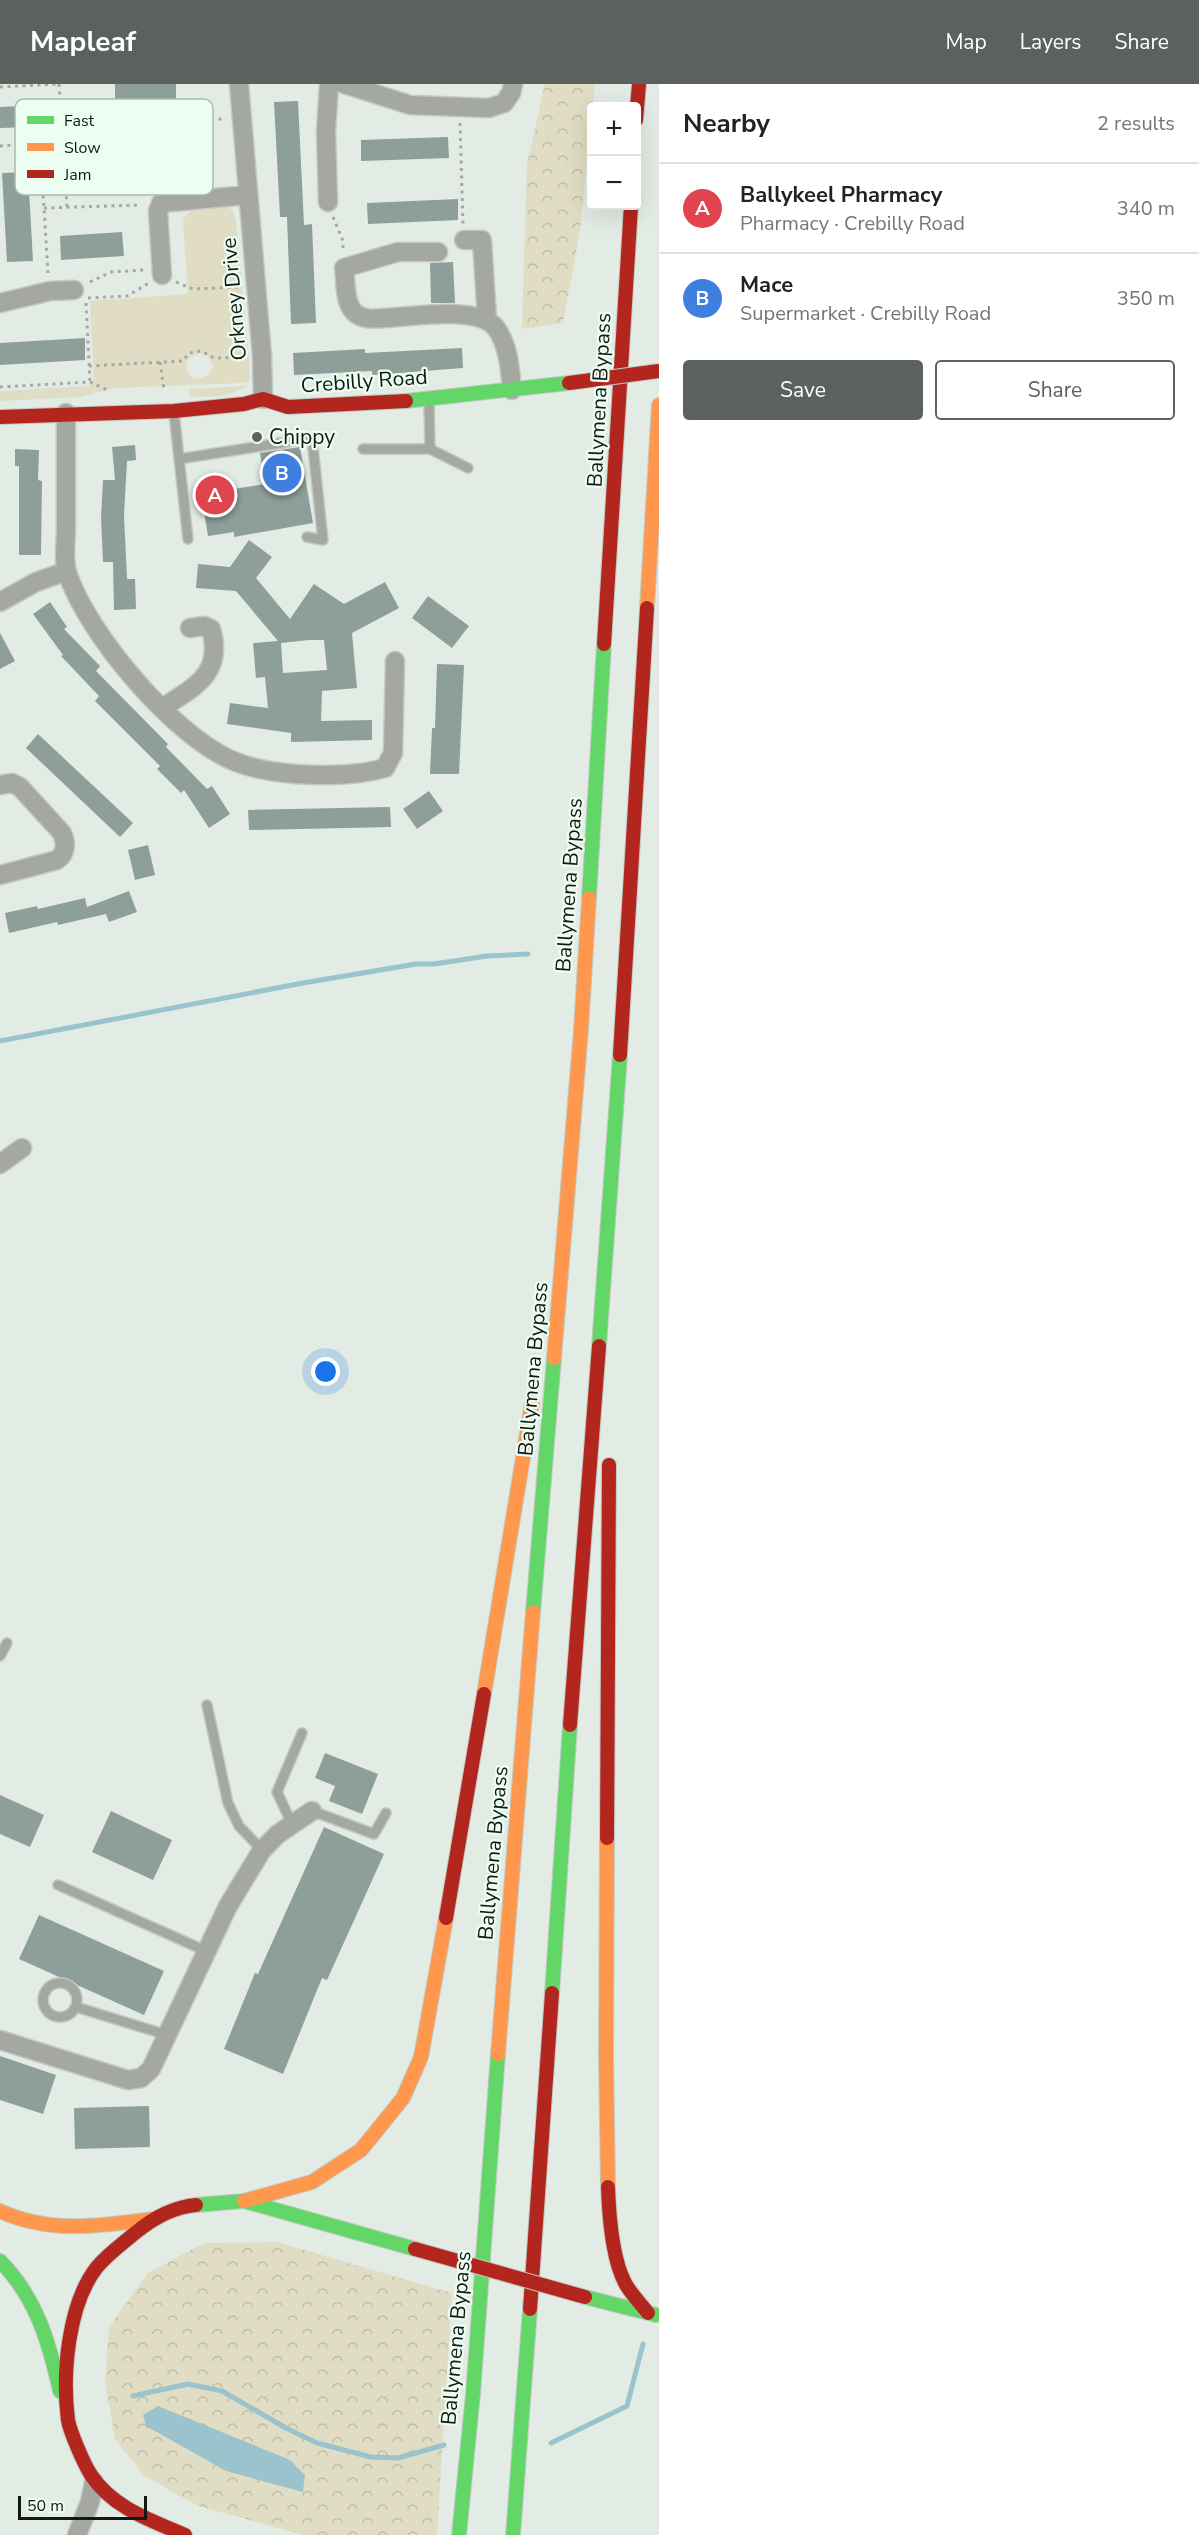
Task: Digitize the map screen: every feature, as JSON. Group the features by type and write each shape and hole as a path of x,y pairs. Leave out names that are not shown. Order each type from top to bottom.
{"main road":[{"path":"638,102 639,84"},
{"name":"Ballymena Bypass","path":"459,2535 475,2370 506,1948 581,1030 632,210"},
{"name":"Crebilly Road","path":"0,417 174,411 244,404 263,399 288,407 374,404 512,390 659,371"},
{"path":"513,2535 633,858 659,405"},
{"path":"616,1302 633,858"},
{"path":"541,1355 555,1276 581,1030"},
{"path":"0,2211 13,2219 69,2229 153,2219 188,2206 244,2202 312,2182 361,2150 403,2098 421,2057 462,1831 535,1389"},
{"path":"610,1455 606,2056 609,2214 616,2253 625,2283 654,2315"},
{"path":"244,2202 293,2213 654,2315"},
{"path":"68,2422 67,2373 71,2330 79,2298 97,2267 153,2219"},
{"path":"0,2261 25,2289 43,2327 68,2422 94,2482 128,2510 185,2535"}],"street":[{"name":"Orkney Drive","path":"238,84 257,286 263,399"},
{"path":"328,202 326,132 329,84"},
{"path":"344,84 375,89 410,105 460,107 498,107 508,97 513,84"},
{"path":"162,272 160,205 166,201 247,195"},
{"path":"464,240 482,240 487,320"},
{"path":"438,252 398,252 344,268 348,303 354,312 363,317 469,314 487,320 496,328 503,341 508,356 512,390"},
{"path":"0,303 50,291 80,294"},
{"path":"66,413 67,571 84,611 108,646 162,708 214,751 234,762 274,772 336,774 376,771 389,765 393,753 395,661"},
{"path":"0,602 36,582 67,571"},
{"path":"162,708 197,686 209,672 214,659 215,642 211,629 204,626 190,628"},
{"path":"0,785 12,783 20,787 62,833 65,841 64,850 57,860 0,875"},
{"path":"0,1164 22,1148"},
{"path":"0,2040 128,2080 141,2078 151,2068 228,1906 262,1850 278,1834 312,1810"},
{"path":"77,2535 90,2502 94,2482"}],"lane":[{"path":"429,399 430,449"},
{"path":"174,411 188,539"},
{"path":"179,459 312,438 323,540 308,537"},
{"path":"363,449 430,449 468,468"},
{"path":"0,1656 7,1643"},
{"path":"207,1705 228,1803 239,1826 262,1850"},
{"path":"292,1824 277,1792 302,1733"},
{"path":"312,1810 374,1834 386,1813"},
{"path":"58,1885 206,1951"},
{"path":"76,2007 167,2035"}],"path":[{"path":"0,87 59,84 60,99"},
{"path":"460,107 464,240"},
{"path":"213,119 241,118"},
{"path":"0,146 15,145"},
{"path":"43,195 50,291"},
{"path":"66,195 67,207"},
{"path":"328,202 343,241 344,268"},
{"path":"44,208 160,205"},
{"path":"80,294 111,272 162,272 193,290 257,286"},
{"path":"80,294 128,296 162,272"},
{"path":"80,294 90,382"},
{"path":"89,366 183,361 189,353 201,351 214,358 262,356"},
{"path":"160,362 164,392"},
{"path":"0,387 90,382 115,394 123,412"}],"green space":[{"path":"545,84 595,84 593,102 587,102 587,162 580,231 563,323 522,329 527,164"},
{"path":"207,206 227,206 233,211 236,222 250,370 249,381 114,388 81,397 0,401 0,391 89,386 94,379 90,301 188,294 183,221 190,211 195,209","holes":["200,353 208,356 213,367 209,375 197,379 191,376 187,368 189,358"]},
{"path":"250,386 223,396 190,397 189,389"},
{"path":"277,2242 452,2293 437,2535 304,2535 198,2506 143,2475 115,2439 105,2382 109,2327 148,2273 204,2243"}],"water":[{"path":"158,2406 290,2460 305,2475 303,2492 226,2471 146,2426 143,2415"}],"building":[{"path":"115,84 176,84 176,99 115,99"},
{"path":"298,101 304,225 312,224 316,323 291,324 287,217 280,217 274,102"},
{"path":"15,106 15,128 0,128 0,107"},
{"path":"448,137 449,158 361,161 361,140"},
{"path":"15,172 15,195 29,195 33,261 7,262 2,173"},
{"path":"458,199 458,220 368,224 367,203"},
{"path":"122,232 124,256 61,260 60,236"},
{"path":"453,262 455,303 431,303 430,263"},
{"path":"85,338 85,360 0,365 0,343"},
{"path":"462,348 463,368 372,375 372,371 294,375 293,353 365,349 365,353"},
{"path":"135,445 136,460 127,461 124,515 127,579 135,579 136,609 114,610 113,562 103,562 101,517 103,480 115,480 112,447"},
{"path":"300,447 313,523 234,537 234,532 208,536 201,494 265,484 260,453"},
{"path":"15,449 39,450 38,480 42,481 41,555 19,555 19,466 15,466"},
{"path":"249,540 272,557 256,578 290,619 314,584 344,604 385,582 399,608 352,633 357,688 322,691 321,721 372,720 372,740 291,742 291,733 227,724 230,703 268,708 265,677 256,678 253,643 278,641 236,591 196,588 198,564 230,567","holes":["324,640 327,670 283,673 281,643"]},
{"path":"428,596 469,626 452,648 412,618"},
{"path":"50,602 67,627 64,629 100,666 96,671 168,744 166,747 207,789 212,786 230,814 209,828 184,790 181,793 157,769 160,766 95,701 99,696 61,656 63,655 33,614"},
{"path":"0,633 15,661 0,669"},
{"path":"437,664 464,665 459,774 430,774 432,728 435,728"},
{"path":"38,734 133,823 120,837 26,748"},
{"path":"429,791 443,811 417,829 403,809"},
{"path":"390,807 391,827 249,830 248,810"},
{"path":"148,845 155,875 135,880 128,850"},
{"path":"129,891 137,912 109,922 106,914 9,933 5,913 37,906 38,909 85,898 87,907"},
{"path":"325,1753 378,1774 362,1814 329,1801 335,1786 315,1778"},
{"path":"0,1795 44,1815 30,1847 0,1834"},
{"path":"111,1811 172,1840 153,1880 92,1852"},
{"path":"324,1827 384,1854 327,1980 322,1978 283,2074 224,2049 255,1973 258,1974"},
{"path":"39,1915 164,1971 144,2015 19,1959"},
{"path":"0,2056 56,2075 43,2114 0,2100"},
{"path":"149,2106 150,2147 75,2149 74,2108"}],"waterway":[{"path":"0,1041 303,983 416,964 528,954"},
{"path":"551,2443 627,2406 643,2344"},
{"path":"133,2396 188,2384 222,2391 317,2443 371,2457 398,2458 444,2445"}],"traffic: fast":[{"path":"406,401 569,383"},
{"path":"589,898 604,644"},
{"path":"599,1346 620,1055"},
{"path":"533,1612 554,1358"},
{"path":"552,1993 570,1725"},
{"path":"459,2535 473,2394 498,2054"},
{"path":"196,2205 244,2201 415,2249"},
{"path":"0,2261 32,2305 46,2338 60,2391"},
{"path":"585,2297 656,2315"},
{"path":"513,2535 530,2309"}],"traffic: slow":[{"path":"647,608 659,405"},
{"path":"554,1358 581,1030 589,898"},
{"path":"484,1694 532,1403"},
{"path":"498,2054 533,1612"},
{"path":"607,1838 608,2187"},
{"path":"244,2201 312,2182 361,2150 403,2098 421,2057 446,1918"},
{"path":"0,2211 38,2223 75,2226 153,2219"}],"traffic: jam":[{"path":"638,102 639,84"},
{"path":"604,644 631,210"},
{"path":"569,383 659,371"},
{"path":"0,417 174,411 244,404 263,399 288,407 406,401"},
{"path":"620,1055 647,608"},
{"path":"570,1725 599,1346"},
{"path":"607,1838 609,1465"},
{"path":"446,1918 484,1694"},
{"path":"530,2309 552,1993"},
{"path":"608,2187 609,2211 617,2262 625,2283 648,2313"},
{"path":"185,2535 121,2505 91,2475 69,2425 66,2382 73,2320 87,2282 97,2267 115,2249 148,2223 163,2214 196,2205"},
{"path":"415,2249 585,2297"}],"place":[{"name":"Chippy","path":"257,437"},
{"name":"Mace","path":"282,473"},
{"name":"Ballykeel Pharmacy","path":"215,495"}]}
